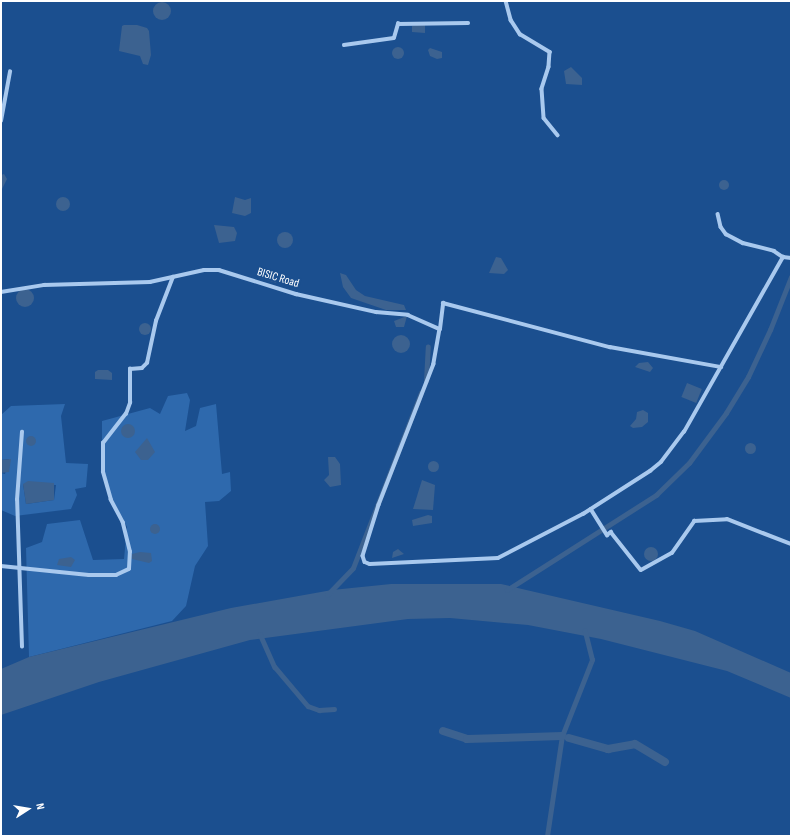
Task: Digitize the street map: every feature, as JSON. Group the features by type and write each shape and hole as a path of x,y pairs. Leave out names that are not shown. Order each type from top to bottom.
{"street":[{"path":"506,1 510,20 520,34 550,52 549,67 542,89 544,118 558,135"},
{"path":"344,45 394,38 398,24 468,23"},
{"path":"1,121 10,72"},
{"path":"718,214 721,227 726,234 743,243 774,250 783,257 791,258"},
{"path":"721,367 610,347 443,303 434,364 379,505 364,560 379,565 498,558 591,509 661,462 684,432 721,367 783,257"},
{"name":"BISIC Road","path":"1,292 44,285 150,282 204,270 220,270 296,294 376,312 408,314 440,329"},
{"path":"1,566 65,574 116,575 129,569 130,552 123,523 112,500 103,472 103,443 126,414 130,403 130,369 142,368 147,364 156,321 174,277"},
{"path":"22,432 17,500 22,647"},
{"path":"591,509 607,535 611,532 641,570 672,553 694,521 728,519 791,544"}],"shaded area":[{"path":"162,2 168,5 171,11 168,17 162,20 156,17 153,11 156,5"},
{"path":"422,24 425,25 425,33 412,32 412,26"},
{"path":"137,25 147,28 149,31 151,55 148,65 143,64 140,56 119,51 122,26"},
{"path":"396,47 400,47 404,53 400,59 396,59 392,55 392,51"},
{"path":"430,48 442,52 442,58 437,59 430,56 428,50"},
{"path":"571,67 582,78 582,85 566,84 564,71"},
{"path":"4,174 7,179 1,191 1,175"},
{"path":"722,180 726,180 728,181 728,189 722,190 719,187 719,183"},
{"path":"63,197 68,199 70,204 68,209 63,211 58,209 56,204 58,199"},
{"path":"235,197 245,200 251,198 251,213 245,216 232,213"},
{"path":"214,225 234,227 237,233 235,241 219,243"},
{"path":"285,232 292,237 293,240 288,247 285,248 278,243 277,240 282,233"},
{"path":"496,257 501,258 508,270 504,274 489,273"},
{"path":"340,273 346,275 356,290 365,296 404,305 406,310 386,310 351,298 343,287"},
{"path":"262,274 275,274 278,277 276,283 258,277"},
{"path":"25,289 31,292 34,298 31,304 25,307 19,304 16,298 19,292"},
{"path":"407,316 404,327 396,327 394,321"},
{"path":"143,323 147,323 151,329 147,335 143,335 139,331 139,327"},
{"path":"401,335 407,338 410,344 407,350 401,353 395,350 392,344 395,338"},
{"path":"648,362 653,368 650,372 635,367 639,363"},
{"path":"98,370 108,370 112,373 112,380 95,379 95,372"},
{"path":"687,383 702,389 696,403 681,397"},
{"path":"187,393 190,400 185,431 196,426 200,408 216,404 222,474 230,472 231,491 219,501 205,502 208,546 195,566 186,606 172,621 29,657 26,548 42,542 47,524 80,520 93,560 124,559 127,527 109,492 102,459 102,421 150,408 160,414 168,396"},
{"path":"65,404 61,416 66,463 88,464 86,487 75,489 77,495 71,509 15,516 1,510 1,473 5,474 9,459 1,460 1,415 11,406","holes":["23,484 56,485 54,500 26,504"]},
{"path":"643,410 648,413 648,422 642,427 633,428 630,426 636,419 637,412"},
{"path":"125,424 131,424 135,428 135,434 131,438 125,438 121,434 121,428"},
{"path":"31,436 36,441 31,446 26,441"},
{"path":"147,438 155,452 148,460 141,460 135,452"},
{"path":"748,443 752,443 754,444 754,452 748,453 745,450 745,446"},
{"path":"328,457 335,457 340,464 341,485 330,487 324,480 329,475"},
{"path":"11,459 9,472 1,473 1,460"},
{"path":"431,461 435,461 437,462 437,470 431,471 428,468 428,464"},
{"path":"422,480 435,485 433,510 413,509"},
{"path":"28,481 54,483 54,500 26,504 23,484"},
{"path":"428,515 432,516 432,523 413,526 412,520"},
{"path":"153,524 157,524 159,525 159,533 153,534 150,531 150,527"},
{"path":"648,547 654,547 658,551 658,557 654,561 648,561 644,557 644,551"},
{"path":"398,549 404,554 392,558 393,552"},
{"path":"140,552 151,553 152,561 149,563 132,559 132,554"},
{"path":"71,557 75,560 71,567 57,565 59,559"},
{"path":"391,584 501,584 660,621 695,631 791,673 791,698 727,671 601,639 528,625 450,618 408,619 250,640 99,682 1,715 1,669 29,657 231,608 332,590"}],"waterway":[{"path":"507,590 656,495 689,463 726,413 748,377 770,330 791,277"},
{"path":"426,381 428,347"},
{"path":"327,595 353,568 421,393"},
{"path":"569,738 562,736 592,660 585,631"},
{"path":"260,634 275,667 308,706 319,710 334,709"},
{"path":"443,731 467,739 562,736"},
{"path":"547,836 562,736"},
{"path":"569,738 608,749 635,744 665,762"}]}
